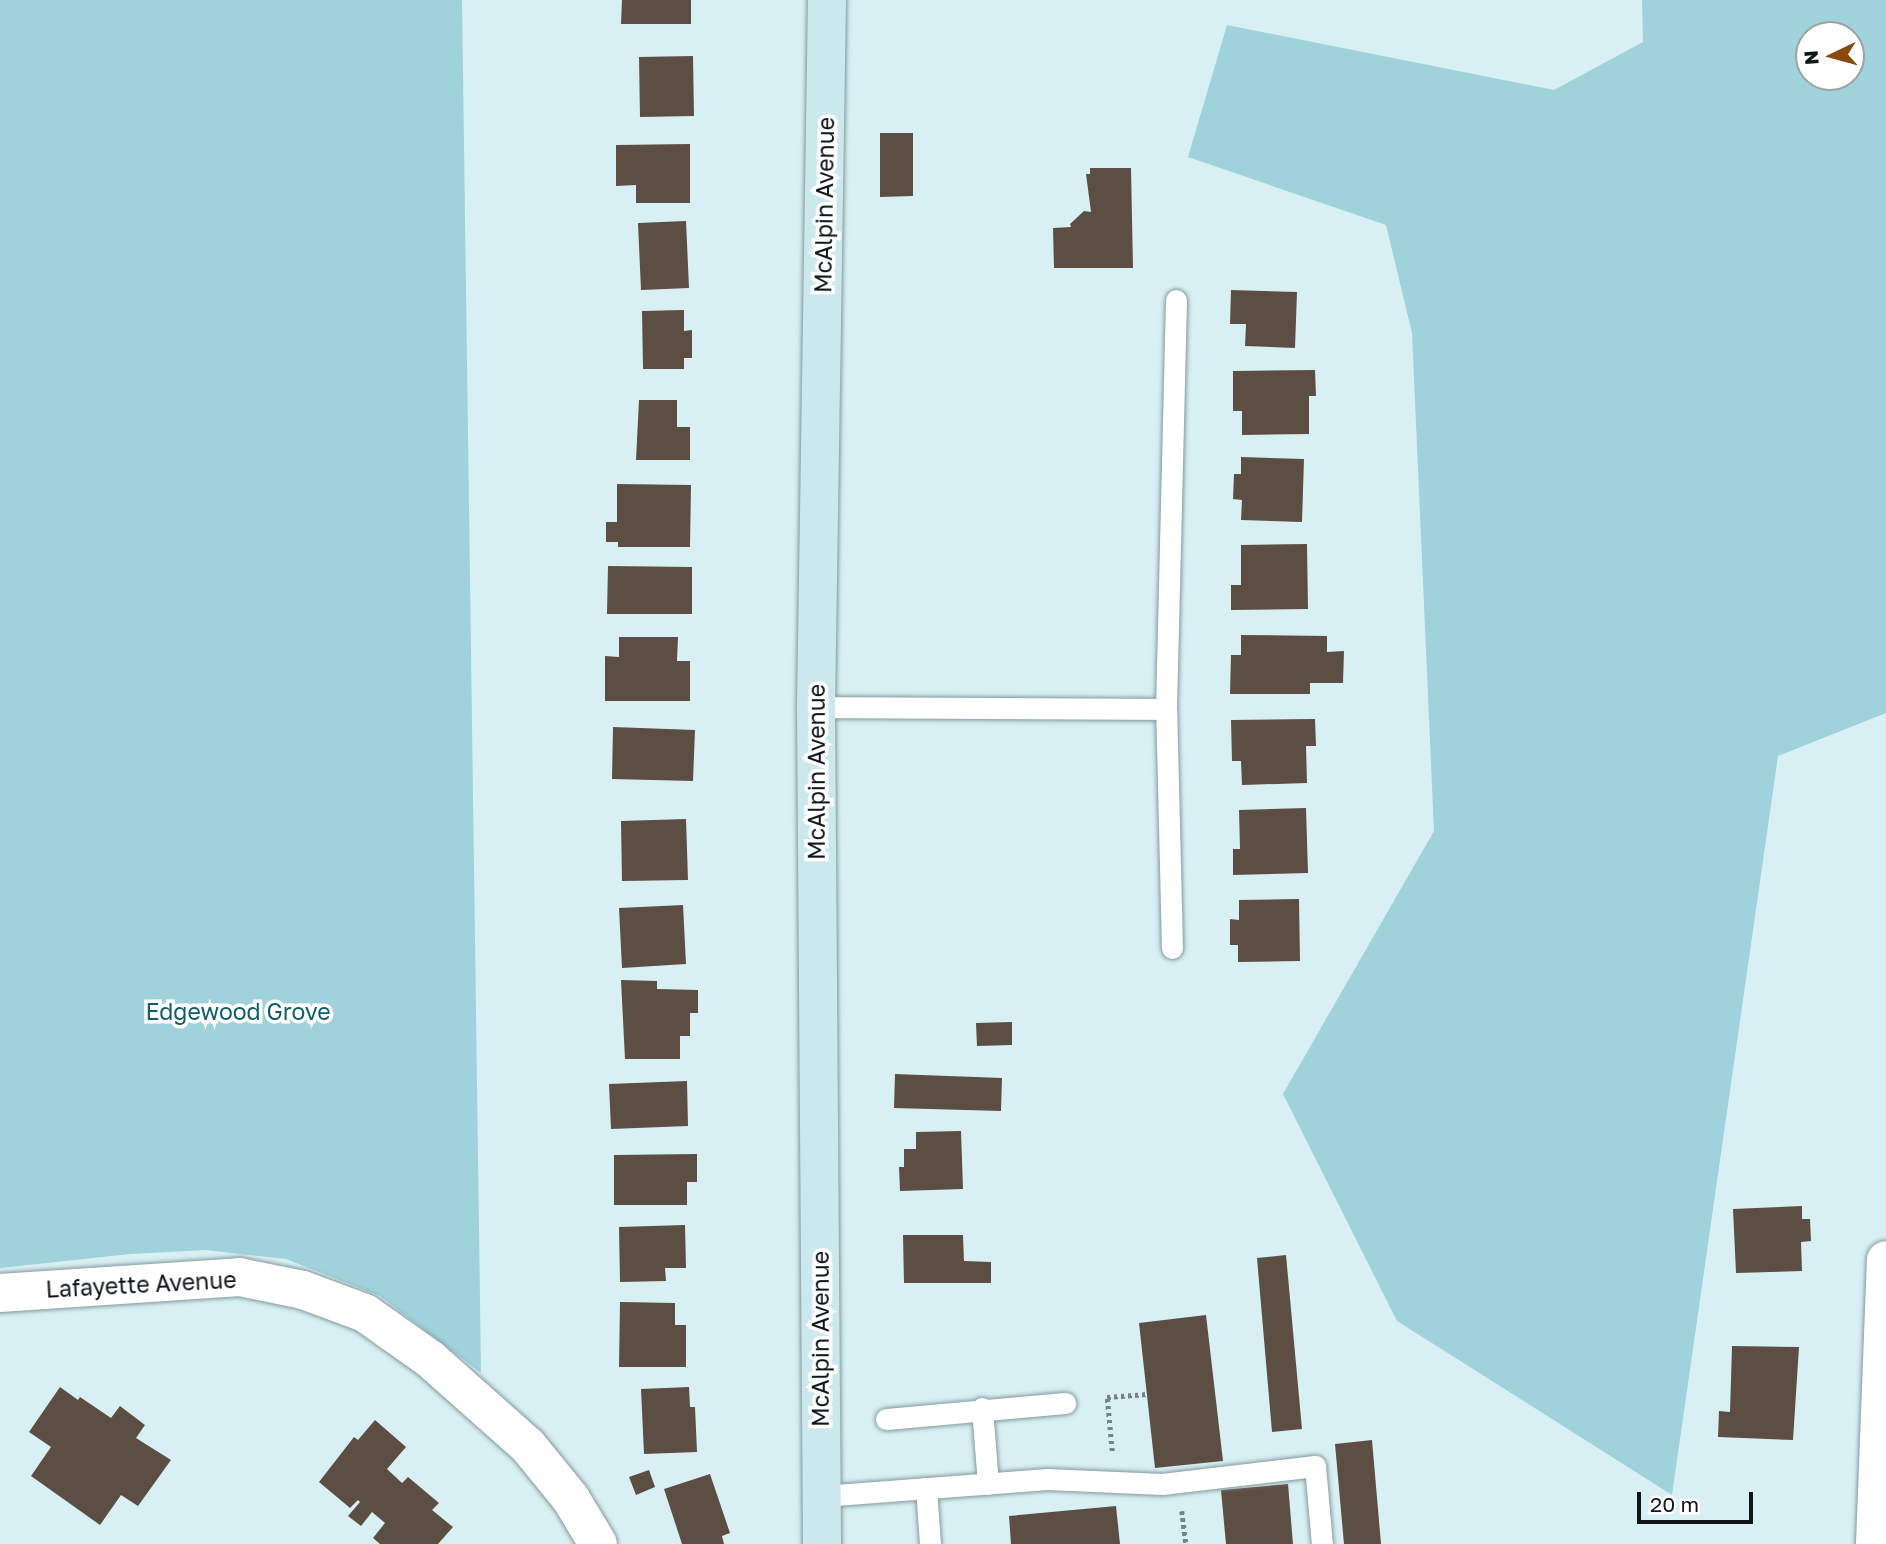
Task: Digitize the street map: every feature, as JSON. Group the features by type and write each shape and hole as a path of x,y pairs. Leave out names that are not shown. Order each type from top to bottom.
{"street":[{"name":"McAlpin Avenue","path":"822,1544 816,707 827,0"},
{"path":"1875,1544 1886,1260"},
{"name":"Lafayette Avenue","path":"0,1293 239,1277 303,1290 365,1313 430,1359 528,1446 571,1499 598,1544"}],"lane":[{"path":"1172,948 1166,709 1176,300"},
{"path":"816,707 1166,709"},
{"path":"886,1419 982,1408 1065,1403"},
{"path":"982,1408 988,1483"},
{"path":"822,1496 1047,1479 1162,1484 1315,1466 1322,1544"},
{"path":"926,1488 930,1544"}],"path":[{"path":"1114,1482 1107,1397 1147,1394"}],"green space":[{"name":"Edgewood Grove","path":"0,0 462,0 481,1373 380,1296 286,1259 206,1250 130,1254 0,1268"},
{"path":"1642,0 1886,0 1886,713 1778,756 1672,1495 1397,1321 1283,1094 1434,831 1412,333 1386,225 1188,157 1227,25 1554,90 1643,42"}],"building":[{"path":"622,0 691,0 691,24 621,24"},
{"path":"693,56 694,116 640,117 639,57"},
{"path":"880,133 913,133 913,196 880,197"},
{"path":"690,144 690,203 636,203 636,185 616,186 616,145"},
{"path":"1090,168 1131,168 1133,268 1054,268 1053,228 1071,227 1070,224 1084,211 1091,212 1086,174 1090,174"},
{"path":"686,221 689,288 641,290 638,223"},
{"path":"1231,290 1297,292 1295,348 1245,346 1246,324 1230,324"},
{"path":"684,310 684,331 692,330 692,358 684,358 684,369 643,369 642,311"},
{"path":"1315,370 1316,396 1309,396 1309,434 1242,435 1242,411 1233,411 1233,371"},
{"path":"639,400 677,400 677,427 690,427 690,460 636,460"},
{"path":"1241,457 1304,459 1302,522 1241,520 1242,500 1233,499 1234,474 1241,474"},
{"path":"617,484 691,485 690,547 618,547 618,542 606,542 606,522 617,522"},
{"path":"1307,544 1308,609 1231,610 1231,585 1241,585 1241,545"},
{"path":"608,566 692,567 692,614 607,614"},
{"path":"1241,635 1327,636 1327,652 1344,651 1343,683 1310,683 1310,694 1230,694 1231,655 1241,655"},
{"path":"619,637 678,637 677,661 690,661 690,701 605,701 605,656 619,657"},
{"path":"1315,719 1316,746 1306,746 1307,783 1242,785 1241,761 1232,761 1231,720"},
{"path":"613,727 695,730 693,781 612,779"},
{"path":"1306,808 1308,873 1233,875 1233,849 1240,849 1239,810"},
{"path":"686,819 688,880 622,881 621,821"},
{"path":"1299,899 1300,961 1238,962 1238,945 1230,945 1230,919 1239,920 1239,900"},
{"path":"683,905 686,964 622,968 619,908"},
{"path":"621,980 657,981 657,989 698,990 698,1013 690,1013 690,1036 680,1036 680,1059 625,1059"},
{"path":"1012,1022 1012,1045 977,1046 976,1023"},
{"path":"895,1074 1002,1078 1001,1111 894,1108"},
{"path":"687,1081 688,1126 611,1129 609,1084"},
{"path":"961,1131 963,1189 900,1191 899,1167 904,1167 904,1149 916,1149 916,1132"},
{"path":"697,1154 697,1182 687,1182 687,1205 614,1205 614,1155"},
{"path":"1802,1206 1802,1219 1810,1219 1811,1241 1801,1242 1802,1271 1736,1273 1733,1209"},
{"path":"685,1225 686,1268 665,1268 666,1281 620,1282 619,1227"},
{"path":"903,1235 963,1235 964,1261 991,1262 991,1283 904,1283"},
{"path":"1286,1255 1302,1429 1272,1432 1257,1258"},
{"path":"620,1302 675,1303 675,1325 686,1325 686,1367 619,1367"},
{"path":"1206,1315 1223,1461 1155,1468 1139,1323"},
{"path":"1732,1346 1799,1347 1793,1440 1718,1437 1719,1411 1730,1412"},
{"path":"60,1387 111,1418 120,1406 145,1425 136,1438 171,1460 138,1506 121,1495 100,1525 31,1476 51,1447 29,1432"},
{"path":"689,1387 690,1407 695,1407 697,1452 644,1454 641,1389"},
{"path":"375,1420 406,1447 387,1469 402,1483 408,1477 439,1503 432,1510 453,1527 438,1544 380,1544 373,1538 385,1523 372,1512 361,1526 348,1516 360,1502 358,1500 350,1508 319,1482 354,1437 358,1440"},
{"path":"1372,1440 1381,1544 1344,1544 1335,1444"},
{"path":"649,1470 655,1487 636,1495 629,1477"},
{"path":"710,1474 730,1533 722,1536 724,1544 682,1544 664,1489"},
{"path":"1288,1484 1293,1544 1226,1544 1221,1490"},
{"path":"1116,1506 1120,1544 1011,1544 1009,1516"}]}
